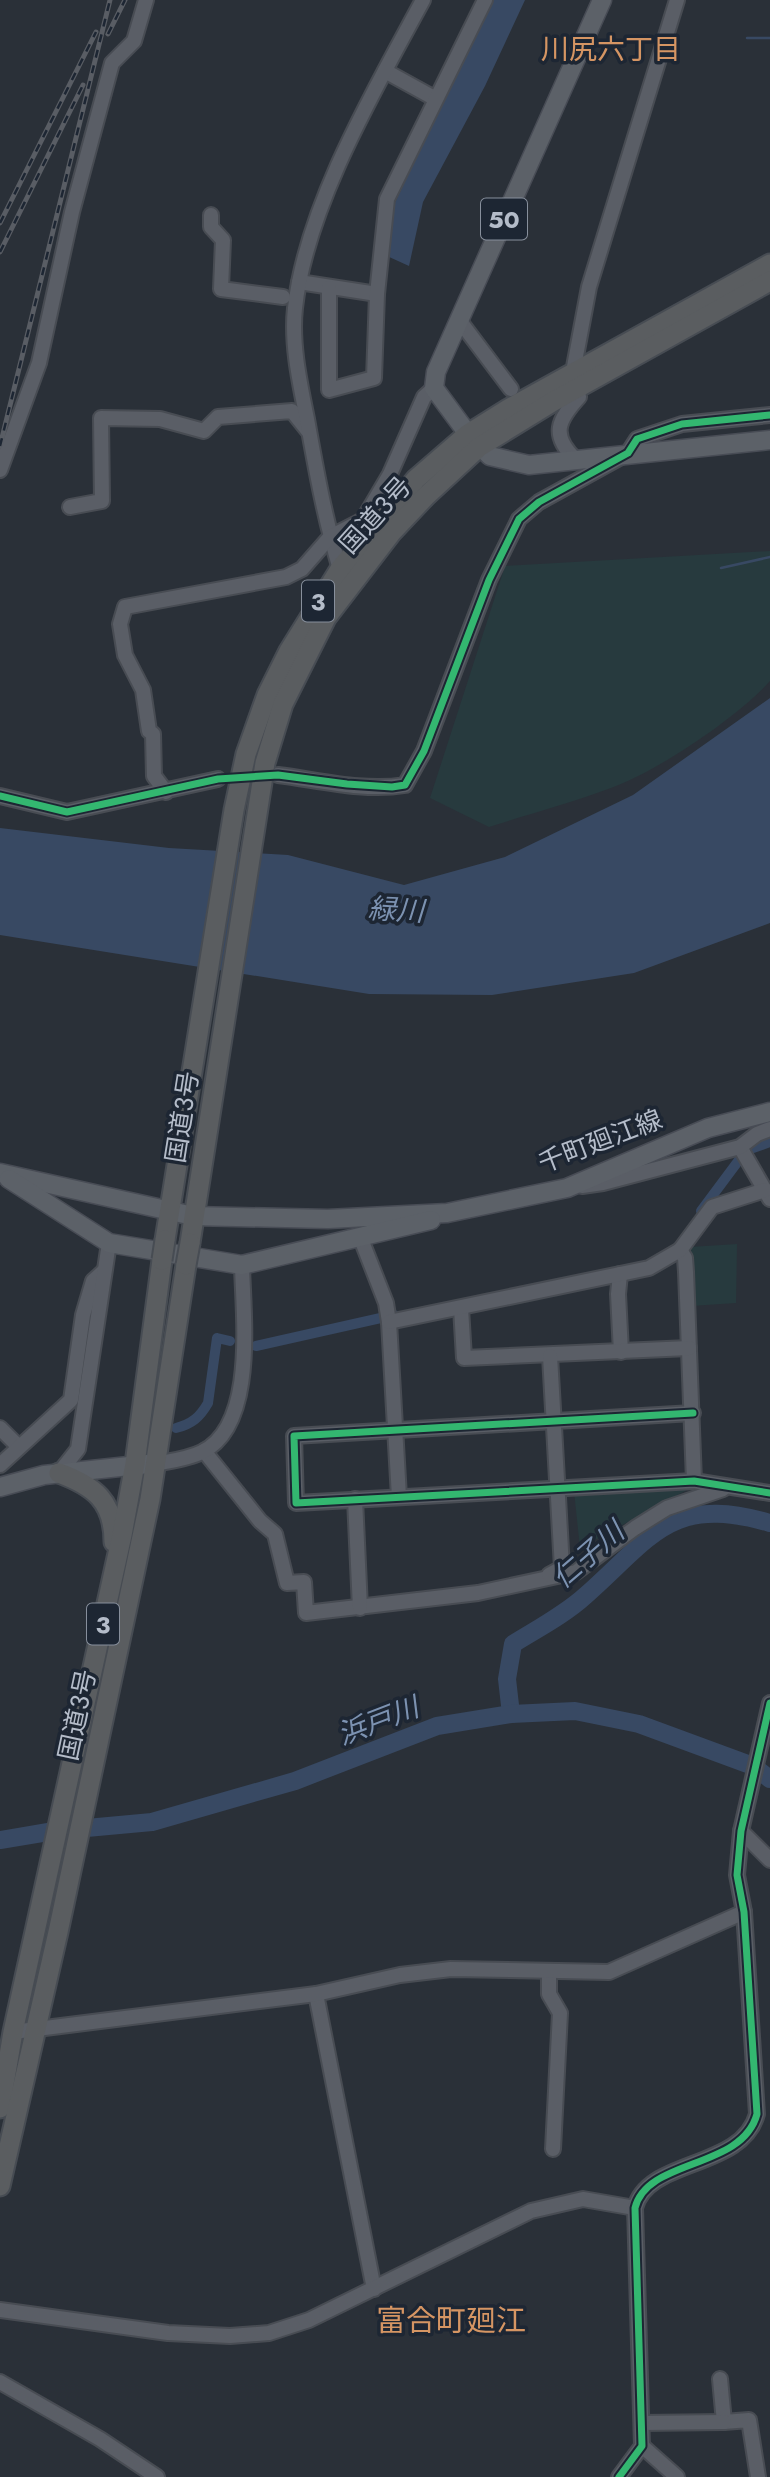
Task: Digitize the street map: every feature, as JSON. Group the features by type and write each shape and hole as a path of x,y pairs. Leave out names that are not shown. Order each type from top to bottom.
{"highway":[{"name":"国道3号","path":"0,2108 13,2032 69,1785 135,1464 170,1205 234,810 246,754 267,695 289,651 340,569 416,479 474,440 770,264"},
{"name":"国道3号","path":"576,380 770,281"},
{"name":"国道3号","path":"0,2186 58,1932 155,1464 265,763 283,704 326,618 392,532 474,440"},
{"path":"59,1473 90,1486 104,1503 111,1517 114,1537 113,1574"}],"main road":[{"name":"50","path":"435,388 436,372 602,0"},
{"path":"435,388 474,440 500,460 529,465 770,440"},
{"name":"千町廻江線","path":"2,1174 194,1210 328,1219 447,1213 566,1188 708,1128 770,1112"},
{"path":"2,1174 109,1243 242,1265"},
{"name":"千町廻江線","path":"242,1265 423,1224 447,1213"},
{"path":"0,1487 59,1473 155,1464"}],"street":[{"path":"0,470 38,363 72,212 112,63 134,41 146,0"},
{"path":"340,569 330,537 302,392 294,325 299,282 313,233 338,169 422,0"},
{"path":"329,288 329,390 373,378 377,294 387,199 434,98 485,0"},
{"path":"576,460 567,451 558,426 579,397 576,380 589,288 677,0"},
{"path":"385,71 434,98"},
{"path":"211,215 211,227 223,240 221,289 283,297"},
{"path":"299,282 377,294"},
{"path":"459,320 511,389"},
{"path":"166,792 155,776 153,734 149,731 143,690 125,655 120,624 125,607 286,577 302,569 330,537 363,520 390,474 424,397 435,388"},
{"path":"70,507 102,500 101,418 160,419 204,431 218,416 292,411 309,432"},
{"path":"278,775 347,784 405,785 424,751 489,580 519,519 561,488 628,453 637,439 682,424 770,415"},
{"path":"0,796 67,812 218,779"},
{"path":"566,1188 603,1183 740,1147 757,1134 770,1129"},
{"path":"390,1322 649,1268 680,1250 712,1207 768,1194 740,1147"},
{"path":"360,1239 387,1303 390,1322 399,1497"},
{"path":"59,1473 78,1449 109,1243"},
{"path":"680,1250 685,1258 694,1481"},
{"path":"155,1464 204,1451 235,1413 244,1361 242,1265"},
{"path":"0,1465 71,1400 84,1311 93,1281 104,1271"},
{"path":"621,1274 618,1294 621,1352"},
{"path":"461,1308 464,1358 689,1348"},
{"path":"543,1578 562,1568 550,1356"},
{"path":"692,1413 294,1436 296,1503 694,1481 770,1493"},
{"path":"0,1428 19,1446"},
{"path":"204,1451 260,1521 275,1534 286,1583 304,1582 306,1613 478,1593 576,1572 667,1508 725,1488"},
{"path":"355,1499 360,1608"},
{"path":"619,2477 642,2446 635,2208 638,2196 650,2184 743,2139 753,2127 757,2114 744,1912 737,1875 741,1831 770,1703"},
{"path":"741,1831 770,1860"},
{"path":"13,2032 316,1994 400,1975 451,1969 609,1972 744,1912"},
{"path":"549,1971 549,1994 559,2013 553,2149"},
{"path":"316,1994 374,2289"},
{"path":"0,2310 168,2333 230,2336 269,2333 309,2320 531,2211 583,2199 635,2208"},
{"path":"720,2379 724,2422"},
{"path":"0,2382 100,2439 157,2477"},
{"path":"642,2423 749,2420 758,2477"},
{"path":"642,2446 677,2477"}],"green space":[{"path":"770,551 770,681 738,711 673,757 629,780 581,799 489,827 430,798 505,566"},
{"path":"737,1244 736,1303 691,1306 689,1247"},
{"path":"696,1485 580,1548 574,1491"}],"water":[{"path":"490,0 525,0 485,86 423,202 409,266 387,256 391,211"},
{"name":"緑川","path":"770,698 770,923 634,973 492,995 369,994 0,935 0,828 169,848 288,855 404,885 505,857 633,795"}],"waterway":[{"path":"747,38 770,38"},
{"path":"721,568 770,557"},
{"path":"753,1148 770,1142"},
{"path":"701,1211 739,1160"},
{"path":"256,1346 394,1315"},
{"path":"176,1428 191,1422 205,1408 208,1403 217,1338 230,1341"},
{"name":"仁子川","path":"511,1714 507,1679 513,1644 577,1603 647,1539 665,1526 685,1518 708,1514 736,1515 770,1523"},
{"name":"浜戸川","path":"0,1840 54,1831 152,1822 295,1781 437,1726 511,1714 575,1711 639,1724 753,1766 770,1779"}],"railway":[{"path":"0,446 110,0"},
{"path":"108,34 125,0"},
{"path":"0,223 96,32"},
{"path":"0,252 83,85"}],"cycle path":[{"path":"0,796 67,812 218,779 278,775 347,784 392,787 405,785 424,751 489,580 519,519 539,502 628,453 637,439 682,424 770,415"},
{"path":"693,1413 294,1436 296,1503 694,1481 770,1493"},
{"path":"619,2477 642,2446 635,2208 643,2192 657,2180 733,2145 748,2132 757,2114 744,1912 737,1875 741,1831 770,1703"}],"district":[{"name":"川尻六丁目","path":"611,49"},
{"name":"富合町廻江","path":"451,2320"}]}
